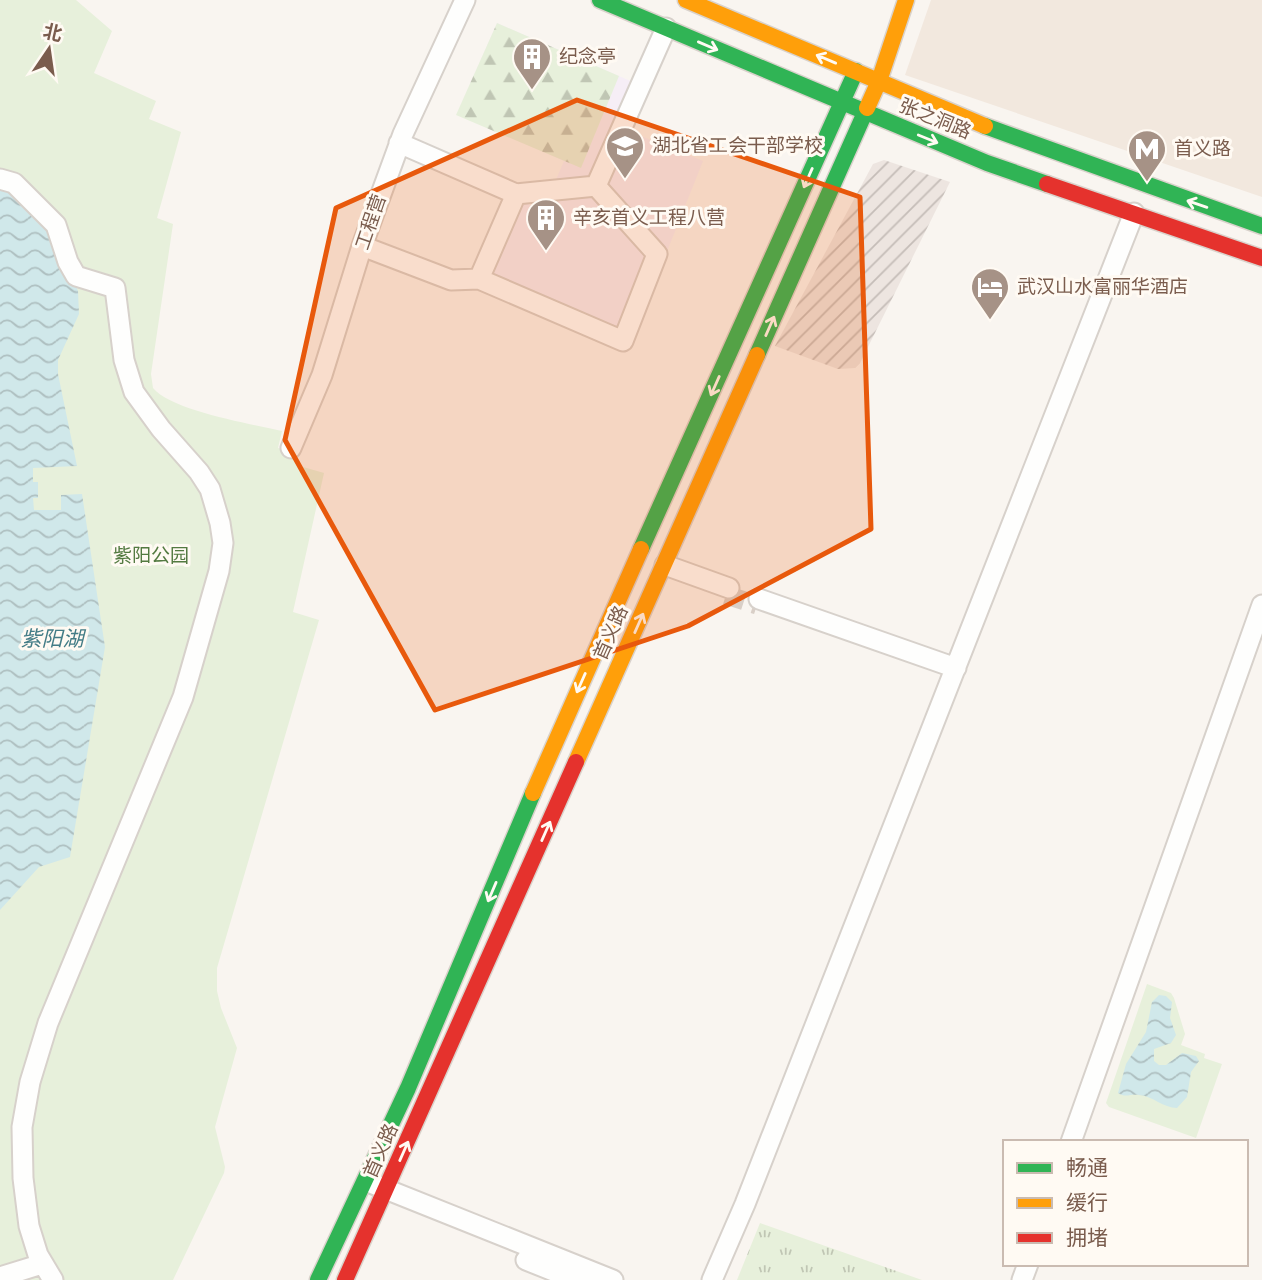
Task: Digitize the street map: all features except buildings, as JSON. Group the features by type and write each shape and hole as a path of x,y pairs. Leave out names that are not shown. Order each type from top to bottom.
{"main road":[{"name":"张之洞路","path":"600,0 987,163 1262,258"},
{"name":"张之洞路","path":"686,0 1005,135 1262,226"},
{"name":"首义路","path":"345,1280 865,113 906,0"},
{"name":"首义路","path":"318,1280 408,1088 568,711 856,71"}],"street":[{"name":"工程营","path":"291,448 322,375 362,246 399,143 466,0"},
{"path":"596,186 666,28"},
{"path":"399,143 516,194 596,186"},
{"path":"0,179 14,183 56,225 68,262 76,276 115,288 124,360 134,392 210,489 223,543 219,571 183,697 48,1023 30,1082 22,1127 23,1178 29,1226 47,1272 0,1277"},
{"path":"362,246 451,280 479,279 623,341 657,254 596,186"},
{"path":"479,279 516,194"},
{"path":"712,1280 745,1204 1134,213"},
{"path":"663,569 728,591"},
{"path":"758,602 955,671"},
{"path":"1073,1140 1262,605"},
{"path":"363,1187 576,1280"},
{"path":"384,1196 613,1280"}],"highlighted area":[{"path":"577,100 860,197 871,529 688,626 435,710 285,440 336,208"}],"shaded area":[{"path":"931,0 1262,0 1262,197 905,75"},
{"name":"湖北省工会干部学校","path":"497,23 649,89 631,132 703,161 627,352 480,289 516,199 543,210 564,161 458,112"},
{"path":"884,160 950,182 860,363 855,368 838,369 775,346 873,164"}],"green space":[{"name":"紫阳公园","path":"0,0 76,0 112,31 94,73 156,101 149,119 181,132 157,218 173,224 151,374 153,388 163,396 194,410 282,431 278,448 299,454 296,465 324,473 293,612 319,620 217,968 217,991 221,1008 237,1048 215,1127 225,1167 224,1173 173,1280 0,1280"},
{"path":"497,23 619,76 581,168 456,115"},
{"path":"1147,984 1171,993 1174,998 1185,1034 1181,1045 1205,1054 1204,1058 1222,1064 1196,1138 1109,1107 1106,1103"},
{"path":"760,1223 922,1280 737,1280"}],"water":[{"name":"紫阳湖","path":"0,186 22,195 49,222 78,291 79,314 58,360 58,374 77,466 33,468 33,482 38,482 38,498 33,498 34,510 61,510 61,495 82,494 105,647 70,857 39,867 0,910"},
{"path":"1159,995 1166,996 1172,1002 1170,1018 1176,1035 1171,1043 1154,1049 1154,1061 1159,1065 1166,1065 1182,1053 1196,1056 1199,1061 1191,1072 1187,1097 1177,1108 1144,1096 1125,1096 1118,1093 1126,1064 1146,1032 1152,1002"}],"tunnel":[{"path":"726,595 757,605"}],"traffic: fast":[{"path":"600,0 987,163 1047,184"},
{"path":"641,549 856,71"},
{"path":"757,355 867,108"},
{"path":"985,126 1262,226"},
{"path":"318,1280 408,1088 533,793"}],"traffic: slow":[{"path":"686,0 985,126"},
{"path":"867,108 879,81 906,0"},
{"path":"576,762 757,355"},
{"path":"533,793 641,549"}],"traffic: jam":[{"path":"1047,184 1262,258"},
{"path":"345,1280 576,762"}],"place":[{"name":"纪念亭","path":"532,91"},
{"name":"湖北省工会干部学校","path":"625,180"},
{"name":"首义路","path":"1147,183"},
{"name":"辛亥首义工程八营","path":"546,252"},
{"name":"武汉山水富丽华酒店","path":"990,321"}]}
